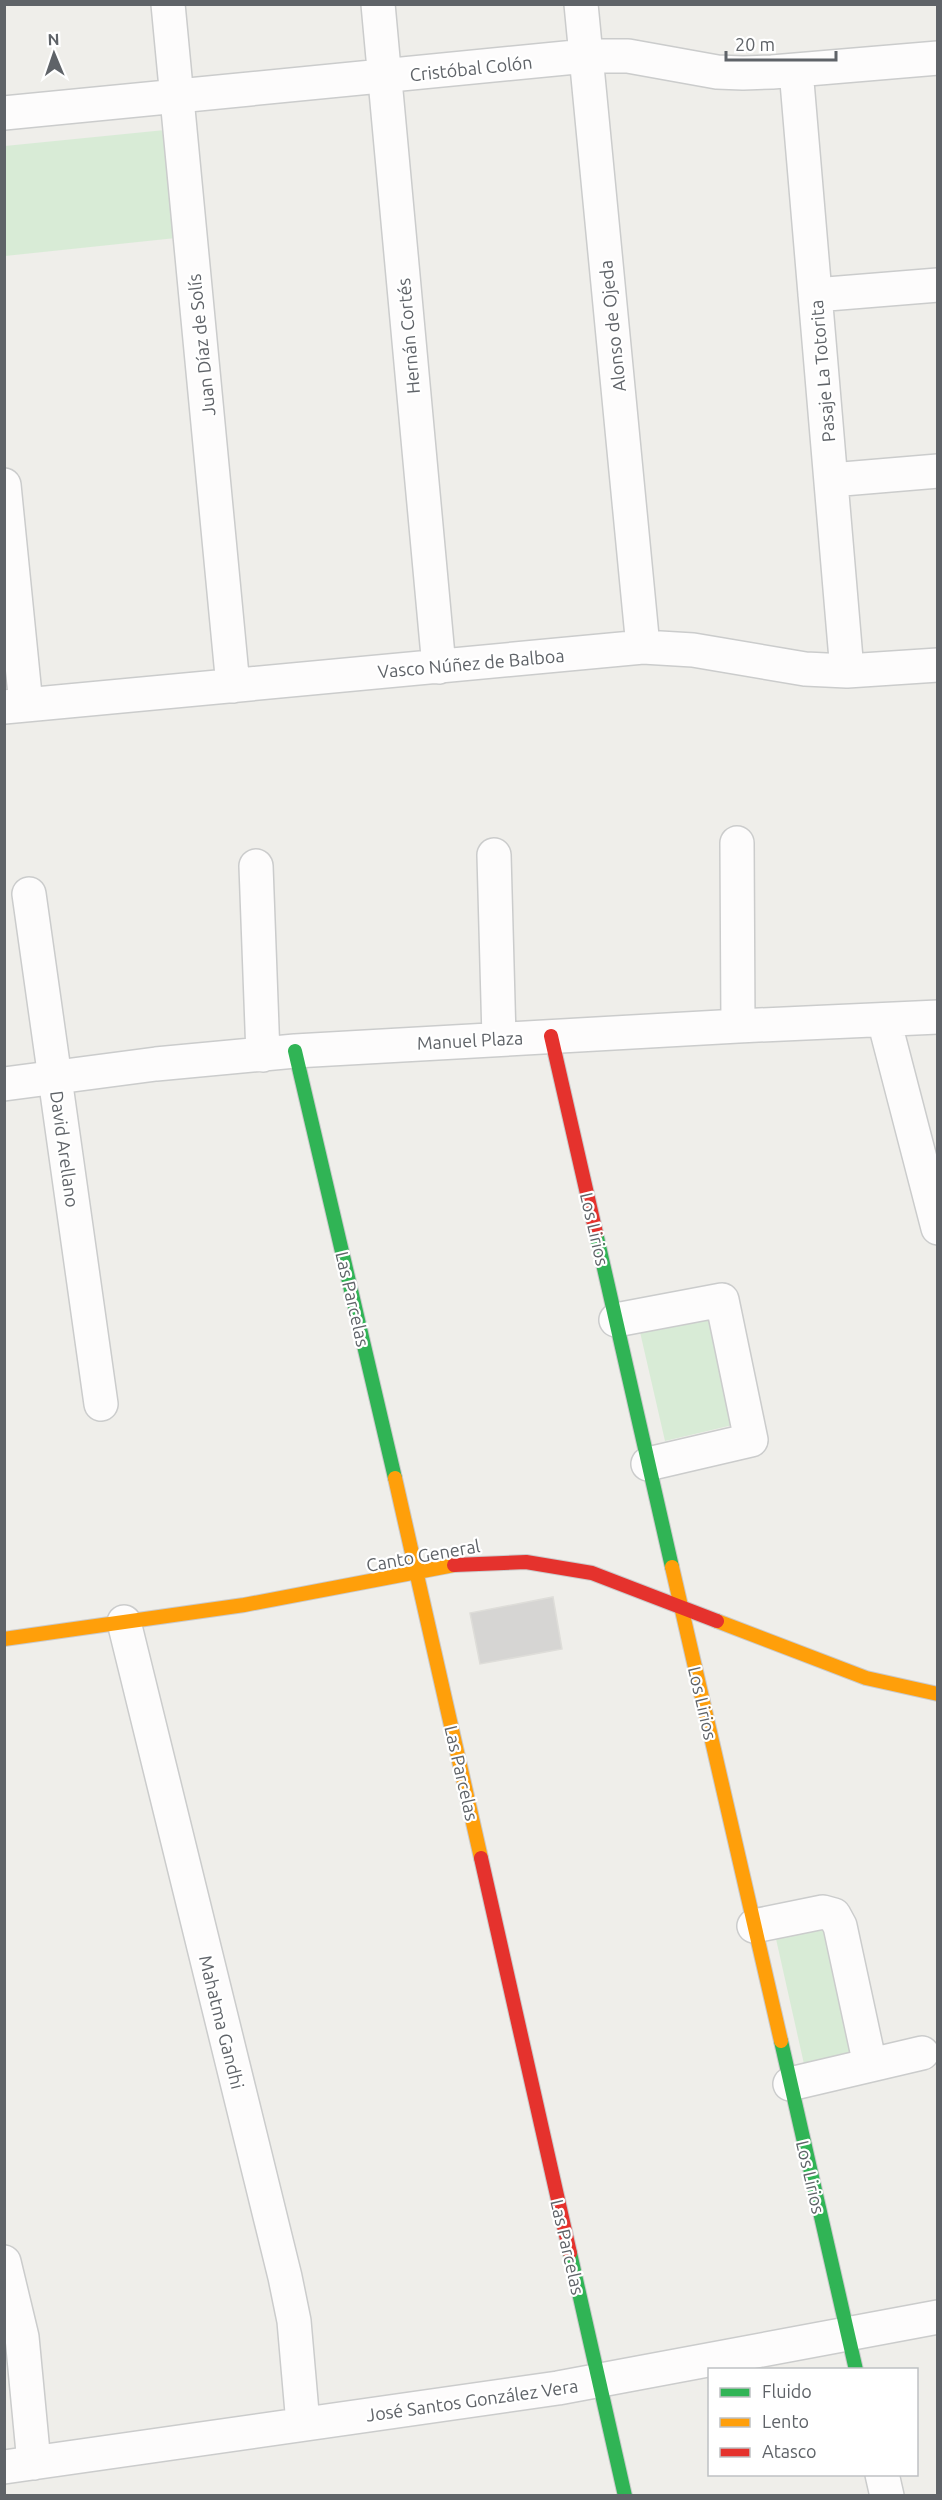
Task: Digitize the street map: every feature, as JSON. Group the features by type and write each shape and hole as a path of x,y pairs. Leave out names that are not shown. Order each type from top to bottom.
{"street":[{"name":"Juan Díaz de Solís","path":"168,4 233,686"},
{"name":"Hernán Cortés","path":"378,4 439,667"},
{"name":"Alonso de Ojeda","path":"581,4 643,647"},
{"name":"Cristóbal Colón","path":"4,113 586,56 628,56 717,72 796,70 938,58"},
{"name":"Pasaje La Totorita","path":"796,70 848,671"},
{"path":"815,295 938,285"},
{"path":"831,480 938,471"},
{"path":"4,485 15,706"},
{"name":"Vasco Núñez de Balboa","path":"15,706 643,647 693,650 804,669 848,671 938,665"},
{"path":"736,843 738,1026"},
{"path":"494,855 499,1038"},
{"name":"Las Parcelas","path":"256,866 279,1053 417,1573 625,2496"},
{"name":"David Arellano","path":"29,894 101,1404"},
{"name":"Manuel Plaza","path":"4,1084 156,1064 279,1053 499,1038 938,1017"},
{"path":"884,1020 936,1214"},
{"name":"Los Lirios","path":"551,1036 856,2368"},
{"path":"616,1320 722,1300 751,1440 648,1464"},
{"name":"Canto General","path":"4,1639 294,1597 453,1565 489,1562 559,1566 592,1573 866,1678 938,1694"},
{"name":"Mahatma Gandhi","path":"124,1622 285,2277 294,2321 303,2424"},
{"path":"754,1926 823,1912 834,1915 840,1926 870,2065"},
{"path":"790,2084 922,2053"},
{"path":"4,2262 22,2337 19,2465"},
{"name":"José Santos González Vera","path":"19,2465 598,2381 938,2317"},
{"path":"882,2476 887,2496"}],"green space":[{"path":"165,130 176,238 5,256 5,146"},
{"path":"712,1315 737,1424 665,1441 640,1332"},
{"path":"820,1921 831,1929 856,2048 848,2055 804,2064 774,1930"}],"building":[{"path":"553,1597 562,1649 480,1664 470,1613"}],"traffic: fast":[{"path":"295,1051 395,1478"},
{"path":"596,1233 672,1567"},
{"path":"781,2041 856,2368"},
{"path":"570,2253 625,2496"}],"traffic: slow":[{"path":"395,1478 481,1858"},
{"path":"4,1639 244,1605 454,1565"},
{"path":"672,1567 781,2041"},
{"path":"717,1621 866,1678 938,1694"}],"traffic: jam":[{"path":"551,1036 596,1233"},
{"path":"454,1565 526,1562 592,1573 717,1621"},
{"path":"481,1858 570,2253"}]}
